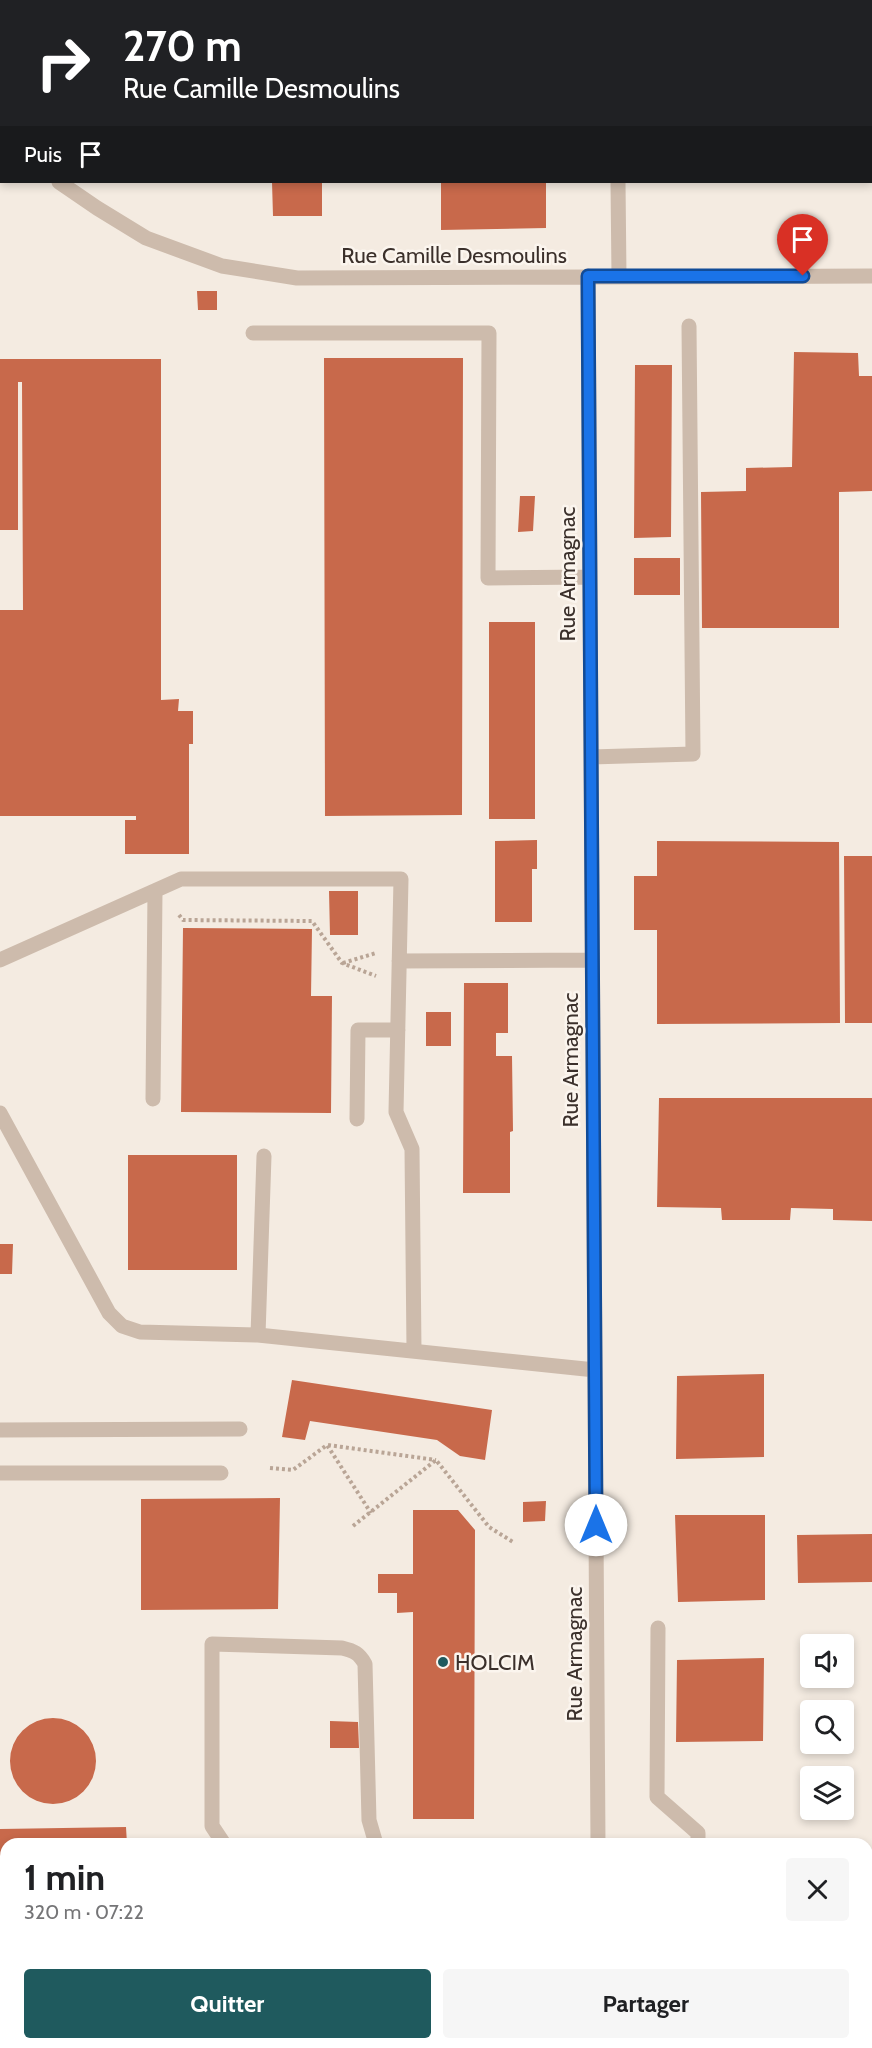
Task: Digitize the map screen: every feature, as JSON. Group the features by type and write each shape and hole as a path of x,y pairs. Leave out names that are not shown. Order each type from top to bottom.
{"street":[{"name":"Rue Camille Desmoulins","path":"60,183 146,238 222,266 297,278 872,276"},
{"path":"618,183 619,276"},
{"name":"Rue Armagnac","path":"588,276 598,1838"},
{"path":"591,757 693,754 689,326"},
{"path":"253,333 489,333 488,578 590,577"},
{"path":"0,960 181,879 401,879 396,1112 412,1149 414,1350"},
{"path":"153,1099 155,891"},
{"path":"399,962 592,960"},
{"path":"357,1119 358,1030 398,1030"},
{"path":"0,1113 109,1313 122,1326 140,1332 258,1335 595,1370"},
{"path":"258,1335 264,1156"},
{"path":"0,1430 240,1429"},
{"path":"0,1473 221,1473"},
{"path":"657,1628 657,1797 698,1833 698,1838"},
{"path":"220,1838 212,1826 212,1644 342,1648 354,1651 361,1656 365,1664 369,1820 374,1838"}],"path":[{"path":"155,891 183,920 312,921 342,963 385,979"},
{"path":"342,963 386,950"},
{"path":"327,1445 371,1513"},
{"path":"270,1468 293,1470 327,1445 436,1460 489,1527 513,1542"},
{"path":"353,1526 436,1460"}],"building":[{"path":"272,183 322,183 322,216 273,216"},
{"path":"441,183 546,183 546,228 441,230"},
{"path":"197,291 217,291 217,310 198,310"},
{"path":"794,352 858,353 859,376 872,376 872,491 839,492 839,628 702,628 701,492 746,491 746,468 792,467"},
{"path":"324,358 463,358 462,815 325,816"},
{"path":"0,359 161,359 161,700 179,699 178,711 193,711 193,744 189,744 189,854 125,854 125,820 136,820 136,816 0,816 0,610 23,610 22,382 18,382 18,530 0,530"},
{"path":"635,365 672,365 671,537 634,538"},
{"path":"520,496 535,496 533,531 518,532"},
{"path":"634,558 680,558 680,595 634,595"},
{"path":"489,622 535,622 535,819 489,819"},
{"path":"537,840 537,869 532,869 532,922 495,922 495,841"},
{"path":"657,841 839,842 840,1023 657,1024 657,930 634,930 634,876 657,876"},
{"path":"844,856 872,856 872,1023 845,1023"},
{"path":"329,891 358,891 358,935 330,935"},
{"path":"183,928 312,929 311,996 332,996 331,1113 181,1112"},
{"path":"464,983 508,983 508,1033 496,1033 496,1056 512,1056 513,1131 510,1132 510,1193 463,1193"},
{"path":"426,1012 451,1012 451,1046 426,1046"},
{"path":"659,1098 872,1098 872,1221 833,1220 833,1209 791,1208 790,1220 722,1220 721,1208 657,1207"},
{"path":"128,1155 237,1155 237,1270 128,1270"},
{"path":"0,1244 13,1244 12,1274 0,1274"},
{"path":"764,1374 764,1457 676,1459 677,1376"},
{"path":"292,1380 492,1410 485,1460 460,1456 437,1440 310,1421 305,1440 282,1437"},
{"path":"280,1498 278,1609 141,1610 141,1499"},
{"path":"546,1501 545,1521 523,1522 523,1502"},
{"path":"413,1510 458,1510 475,1530 474,1819 413,1819 413,1612 397,1613 397,1593 378,1593 378,1574 413,1574"},
{"path":"675,1515 765,1515 765,1600 678,1602"},
{"path":"872,1534 872,1582 798,1583 797,1535"},
{"path":"764,1658 763,1741 676,1742 677,1660"},
{"path":"53,1718 77,1725 89,1737 96,1761 89,1785 77,1797 53,1804 29,1797 17,1785 10,1761 17,1737 29,1725"},
{"path":"330,1721 358,1722 359,1748 330,1748"},
{"path":"126,1827 127,1838 0,1838 0,1829"}],"place":[{"name":"HOLCIM","path":"443,1662"}],"route":[{"path":"596,1525 588,276 803,276"}]}
